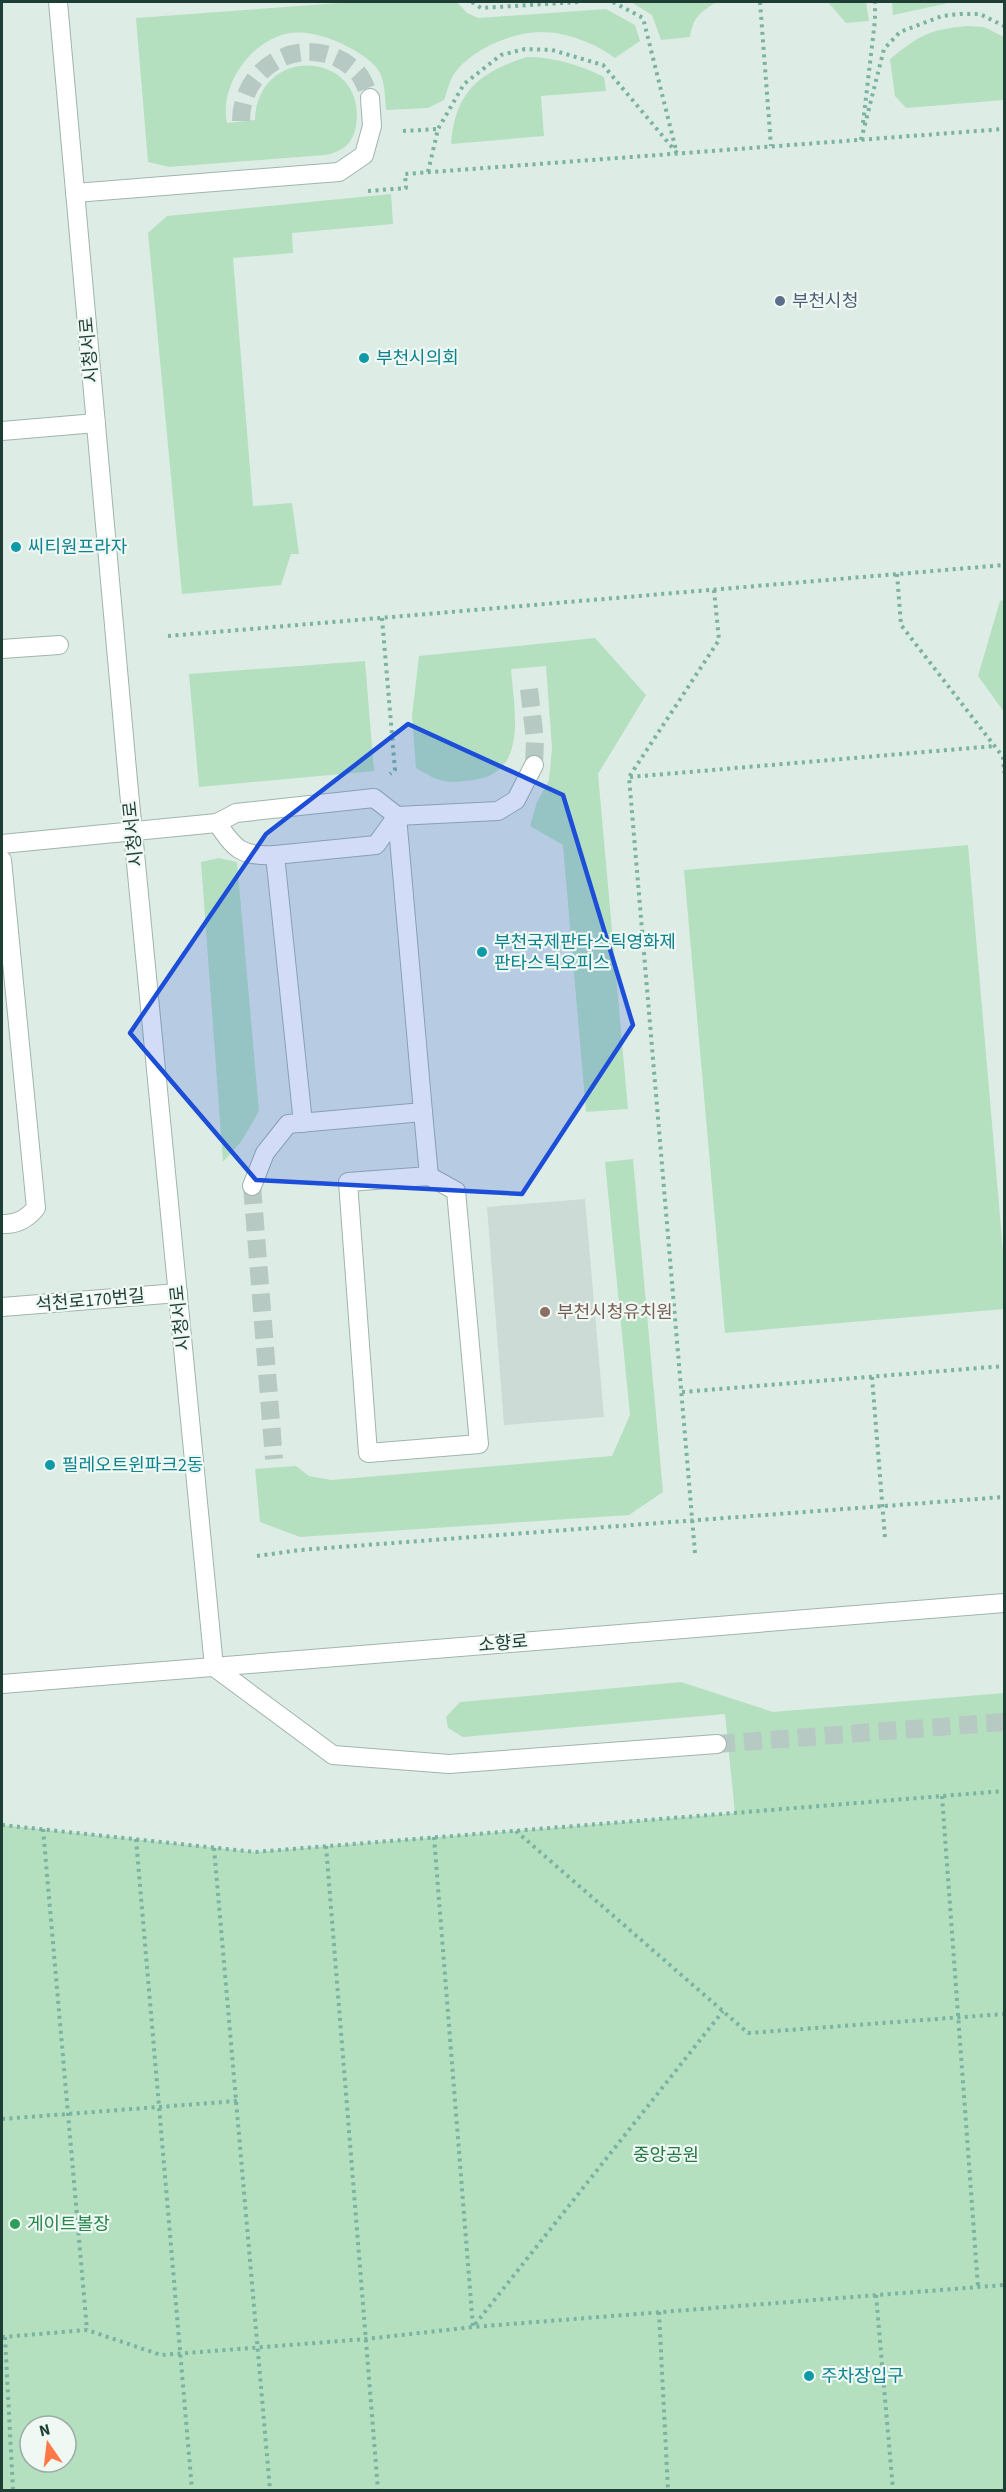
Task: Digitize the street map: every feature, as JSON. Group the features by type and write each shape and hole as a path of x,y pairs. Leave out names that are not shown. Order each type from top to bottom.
{"street":[{"name":"시청서로","path":"58,2 133,831 214,1667"},
{"path":"75,193 339,172 364,155 372,126 370,98"},
{"path":"2,431 96,423"},
{"path":"2,650 59,645"},
{"path":"2,844 217,823 236,813 374,798 397,816 498,810 516,800 534,765"},
{"path":"217,823 232,844 254,856 376,844 397,816"},
{"path":"397,816 429,1176"},
{"path":"275,855 303,1122"},
{"path":"2,860 36,1208 28,1218 11,1225 2,1224"},
{"path":"252,1186 265,1153 288,1124 423,1112"},
{"path":"429,1176 456,1191 479,1444 368,1453 348,1182 429,1176"},
{"name":"석천로170번길","path":"2,1307 177,1293"},
{"name":"소향로","path":"2,1684 1005,1603"},
{"path":"214,1667 333,1755 449,1764 717,1744"}],"path":[{"path":"472,2 481,8 578,2"},
{"path":"613,2 643,18 677,153"},
{"path":"760,2 771,146"},
{"path":"861,140 875,20 875,2"},
{"path":"861,140 884,49 900,32 942,15 980,14 1005,26"},
{"path":"428,172 438,129 464,84 501,55 525,49 552,50 603,65 677,153"},
{"path":"359,192 406,188 405,174 1005,129"},
{"path":"168,636 1005,565"},
{"path":"897,574 901,625 1003,757 1005,772"},
{"path":"695,1553 629,777 719,640 714,590"},
{"path":"382,618 395,770"},
{"path":"629,777 995,746"},
{"path":"682,1392 1005,1366"},
{"path":"872,1377 885,1538"},
{"path":"257,1556 300,1550 1005,1497"},
{"path":"2,1825 255,1852 1005,1791"},
{"path":"942,1796 978,2287"},
{"path":"44,1829 87,2330"},
{"path":"516,1831 748,2033 1005,2014"},
{"path":"434,1837 473,2327"},
{"path":"136,1839 192,2490"},
{"path":"326,1846 378,2490"},
{"path":"214,1848 270,2490"},
{"path":"473,2327 723,2011"},
{"path":"2,2119 237,2101"},
{"path":"15,2490 3,2336 87,2330 161,2355 366,2339 473,2327 1005,2285"},
{"path":"876,2295 893,2490"},
{"path":"659,2312 668,2490"}],"highlighted area":[{"path":"408,724 563,795 633,1025 522,1194 256,1180 130,1033 266,834"}],"shaded area":[{"name":"부천시청유치원","path":"585,1199 604,1417 504,1425 487,1207"}],"green space":[{"path":"354,2 457,2 467,13 478,18 606,9 635,25 640,41 615,58 589,43 570,36 541,32 518,35 481,50 461,65 452,77 444,100 428,108 386,110 382,77 368,59 330,39 313,34 290,33 276,37 263,45 241,66 228,94 227,123 255,120 260,95 273,78 291,68 311,66 330,70 346,82 355,101 355,132 346,146 337,152 325,155 169,167 148,162 136,18"},
{"path":"631,2 715,3 698,17 690,37 661,40 652,15"},
{"path":"828,2 866,2 869,21 846,23"},
{"path":"892,2 953,2 893,15"},
{"path":"967,26 984,27 1004,37 1004,100 906,108 895,96 890,59 925,35 943,29"},
{"path":"527,57 557,60 595,73 604,77 606,91 541,96 544,136 451,144 458,111 464,98 473,87 495,70"},
{"path":"391,194 393,224 292,233 293,253 233,258 253,506 292,503 299,554 291,554 281,585 182,594 148,233 167,216"},
{"path":"1004,600 1004,712 978,676 1000,601"},
{"path":"595,638 646,695 598,774 628,1109 586,1112 563,845 530,826 537,802 549,780 552,748 546,666 511,669 514,737 510,753 503,765 491,775 473,780 449,782 437,779 416,768 412,716 419,656"},
{"path":"365,661 374,771 199,787 189,674"},
{"path":"968,845 1004,1263 1004,1309 725,1333 684,870"},
{"path":"219,858 237,862 259,1111 241,1142 223,1162 201,862"},
{"path":"633,1159 663,1492 629,1515 300,1537 260,1522 255,1469 296,1466 309,1476 331,1480 612,1456 630,1415 605,1162"},
{"name":"중앙공원","path":"681,1682 773,1712 1004,1693 1004,2490 2,2490 2,1825 255,1852 735,1813 725,1714 463,1737 448,1728 446,1717 460,1702"}],"tunnel":[{"path":"241,121 244,100 253,81 266,67 283,57 302,52 321,53 340,60 358,73 370,98"},
{"path":"529,689 535,740 534,765"},
{"path":"252,1186 274,1459"},
{"path":"717,1744 1004,1722"}],"place":[{"name":"부천시청","path":"780,301"},
{"name":"부천시의회","path":"364,358"},
{"name":"씨티원프라자","path":"16,547"},
{"name":"부천국제판타스틱영화제 판타스틱오피스","path":"482,952"},
{"name":"부천시청유치원","path":"545,1312"},
{"name":"필레오트윈파크2동","path":"50,1465"},
{"name":"게이트볼장","path":"15,2224"},
{"name":"주차장입구","path":"809,2376"}]}
